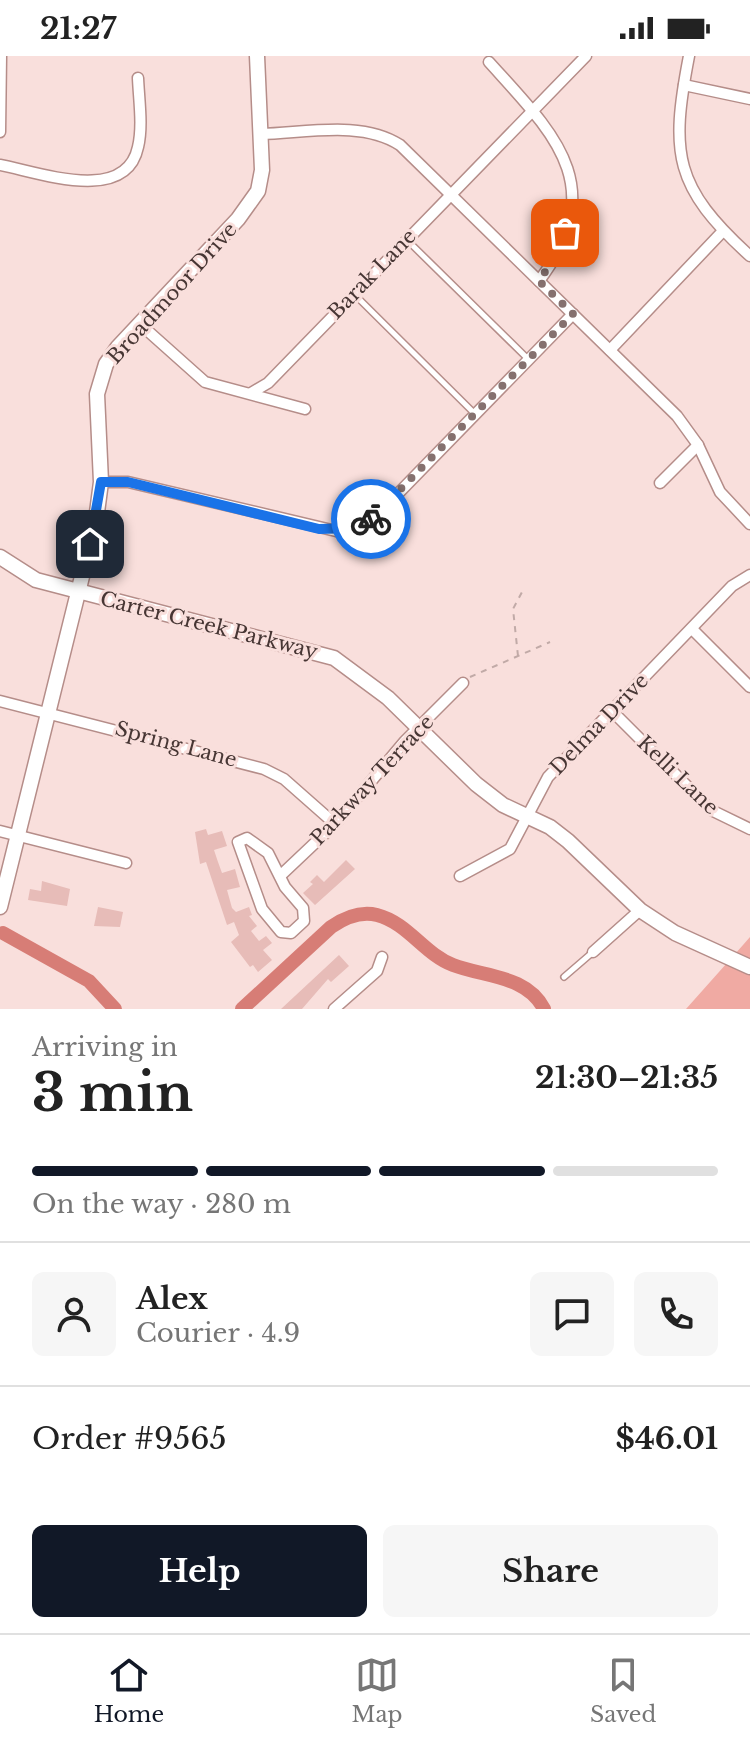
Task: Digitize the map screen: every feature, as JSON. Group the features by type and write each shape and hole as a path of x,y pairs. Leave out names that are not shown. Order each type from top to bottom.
{"street":[{"path":"0,132 1,56"},
{"name":"Broadmoor Drive","path":"0,907 96,520 101,482 96,405 99,384 112,354 254,199 261,177 257,56"},
{"name":"Barak Lane","path":"251,393 268,383 353,292 586,56"},
{"path":"689,56 678,118 682,164 691,187 723,231 750,256"},
{"path":"489,62 533,110 563,152 570,188 562,242 539,281"},
{"path":"0,165 87,181 110,180 133,161 138,148 138,78"},
{"path":"684,85 750,99"},
{"path":"261,134 361,131 376,133 400,145 677,416 698,445 720,492 750,524"},
{"path":"610,350 723,231"},
{"path":"101,482 128,482 319,529 354,528 384,508 573,314"},
{"path":"140,324 205,382 305,409"},
{"path":"660,483 698,445"},
{"name":"Carter Creek Parkway","path":"0,557 36,580 334,658 370,682 476,784 503,805 550,827 568,841 640,910 675,933 750,967"},
{"name":"Delma Drive","path":"460,876 510,849 548,777 732,586 750,575"},
{"path":"692,629 750,687"},
{"name":"Parkway Terrace","path":"280,876 335,824 463,683"},
{"name":"Spring Lane","path":"0,701 264,769 284,779 335,824"},
{"name":"Kelli Lane","path":"612,711 711,810 725,820 750,829"},
{"path":"0,831 126,863"},
{"path":"247,838 268,853 280,876 305,914 304,921 286,934 262,909 238,842 247,838"},
{"path":"593,952 640,910"},
{"path":"334,1009 377,971 382,957"}],"lane":[{"path":"406,239 528,359"},
{"path":"353,292 474,413"},
{"path":"564,977 593,952"}],"path":[{"path":"518,657 513,609 522,592"},
{"path":"463,683 550,642"}],"shaded area":[{"path":"750,937 750,1009 686,1009 743,945"}],"building":[{"path":"206,829 208,835 222,831 227,846 214,850 222,873 235,869 240,887 227,890 232,908 236,912 249,907 252,915 249,916 257,926 251,931 259,941 266,936 272,943 263,950 272,960 258,972 253,965 250,967 231,942 239,935 234,922 227,925 206,862 200,864 195,832"},
{"path":"346,860 355,869 315,905 303,893 313,884 310,882 317,875 324,882"},
{"path":"42,881 70,889 67,906 28,900 30,889 41,891"},
{"path":"98,907 123,912 120,927 94,926"},
{"path":"339,955 349,966 331,982 328,979 302,1009 281,1009"}],"waterway":[{"path":"242,1009 331,927 347,918 365,914 388,919 433,954 453,965 516,983 527,989 544,1009"},
{"path":"3,933 89,981 115,1009"}],"way so far":[{"path":"371,519 573,314 539,281 559,251 565,233"}],"route":[{"path":"90,544 101,482 128,482 319,529 336,531 354,528 371,519"}]}
